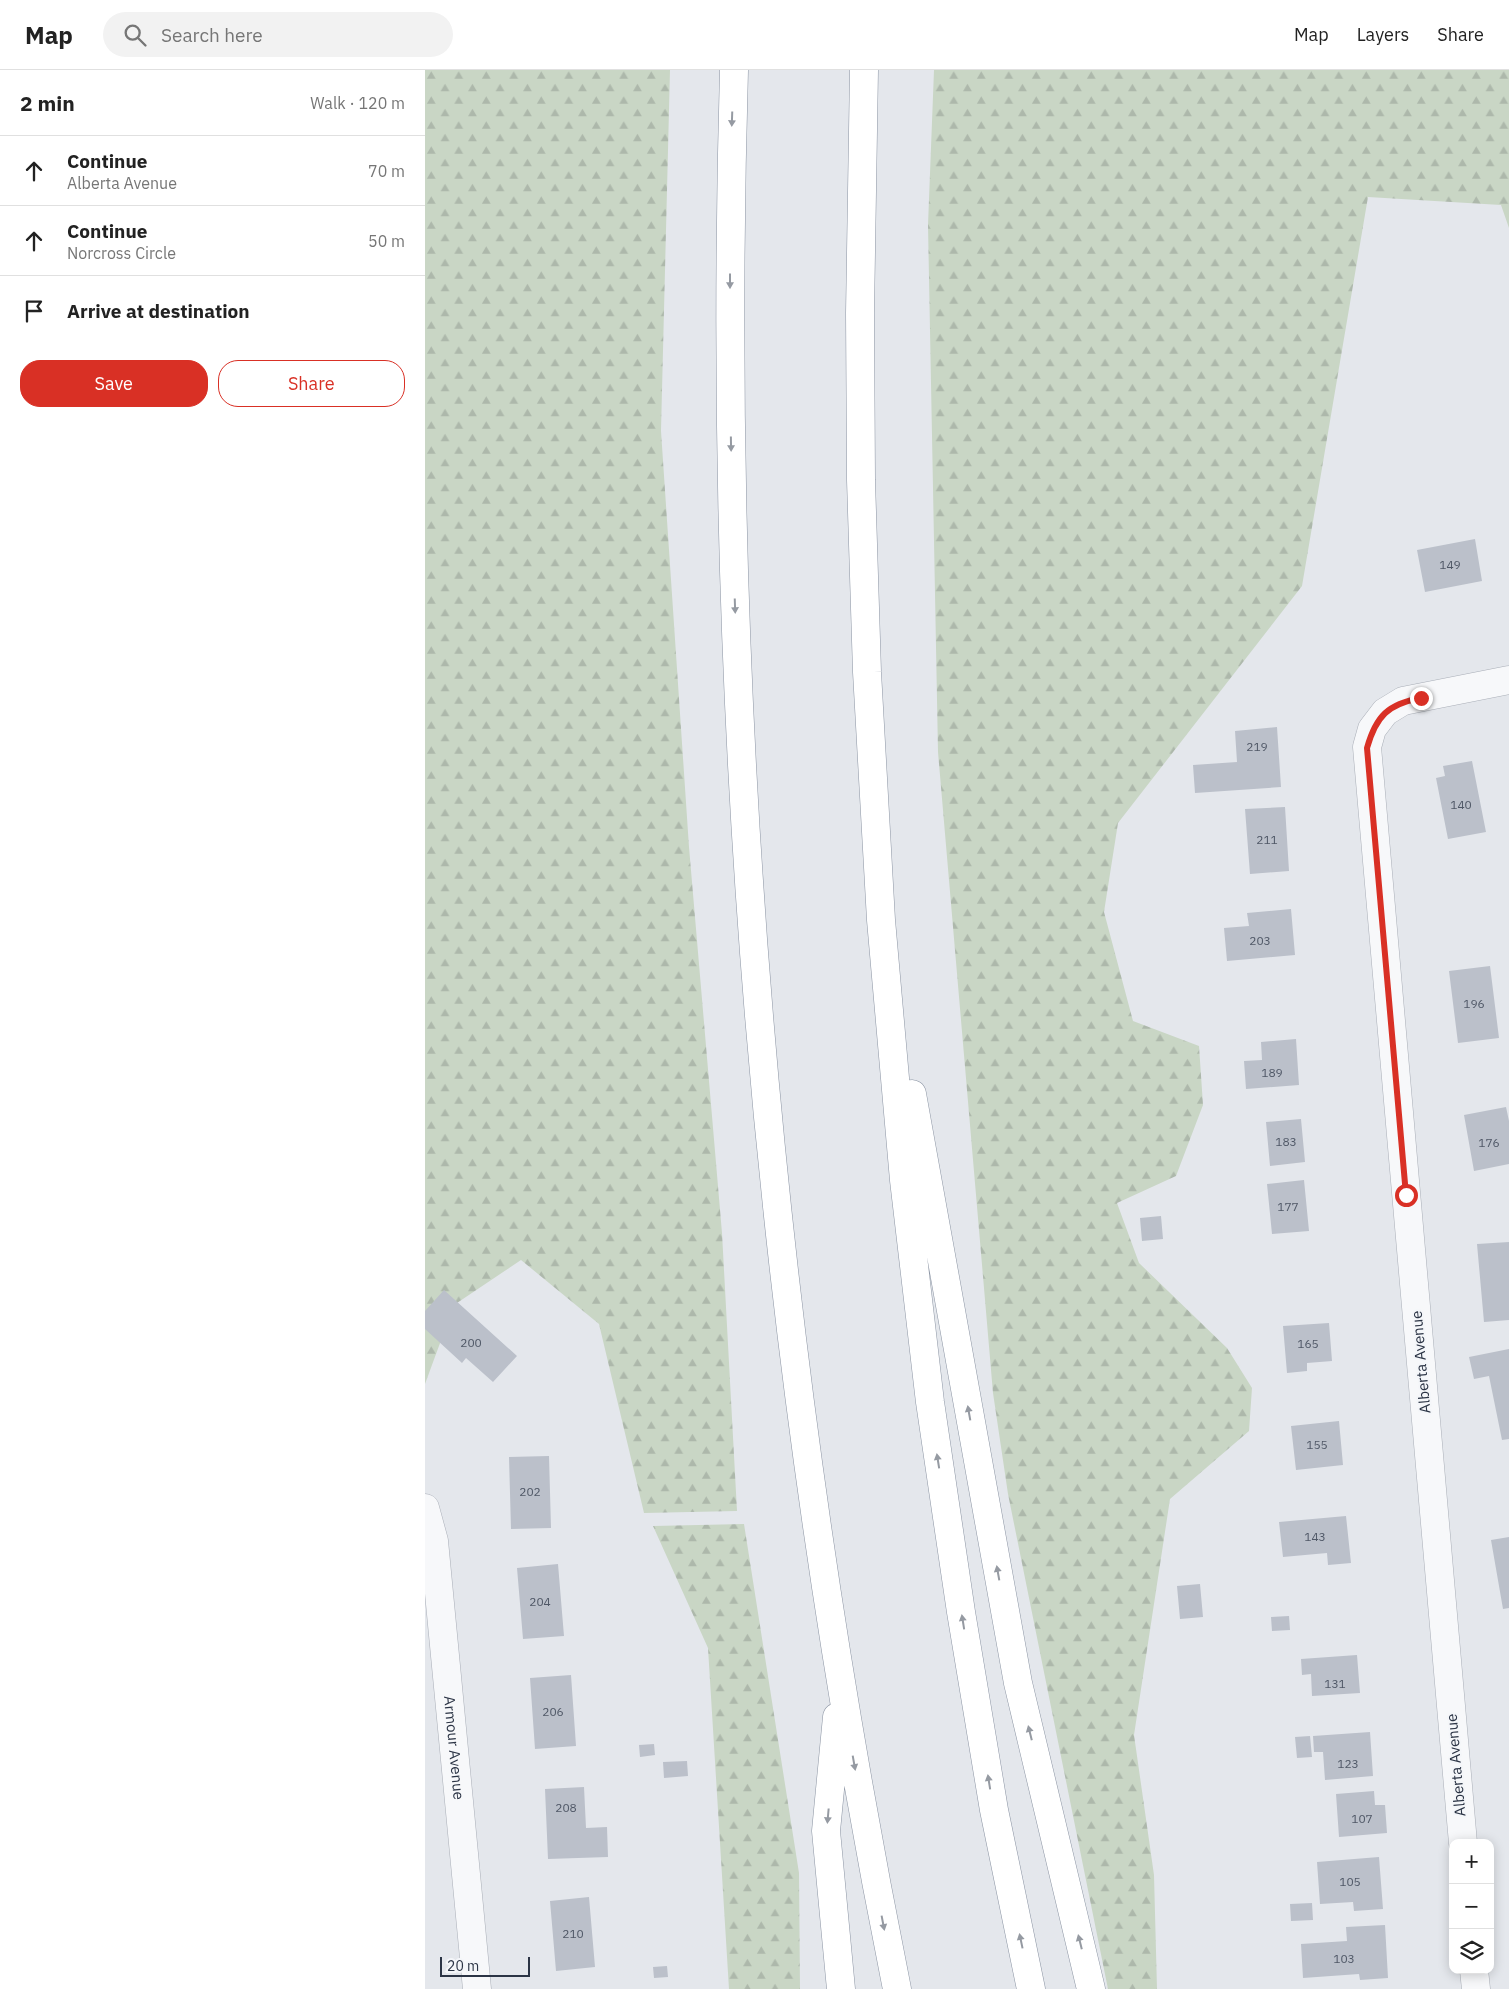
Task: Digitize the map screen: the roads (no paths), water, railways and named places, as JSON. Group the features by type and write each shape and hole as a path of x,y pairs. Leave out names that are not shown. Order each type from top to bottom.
{"highway":[{"path":"733,70 730,314 733,545 738,708 761,1058 800,1411 871,1861 897,1989"},
{"path":"864,70 860,314 861,480 867,672 881,920 904,1180 930,1402 961,1612 992,1800 1031,1989"},
{"path":"881,920 1018,1683 1091,1989"},
{"path":"841,1680 826,1831 841,1989"}],"street":[{"name":"Alberta Avenue","path":"1463,1839 1367,748 1372,729 1385,712 1403,701 1509,680"},
{"name":"Armour Avenue","path":"425,1508 434,1541 477,1989"},
{"path":"1475,1974 1476,1989"}]}
